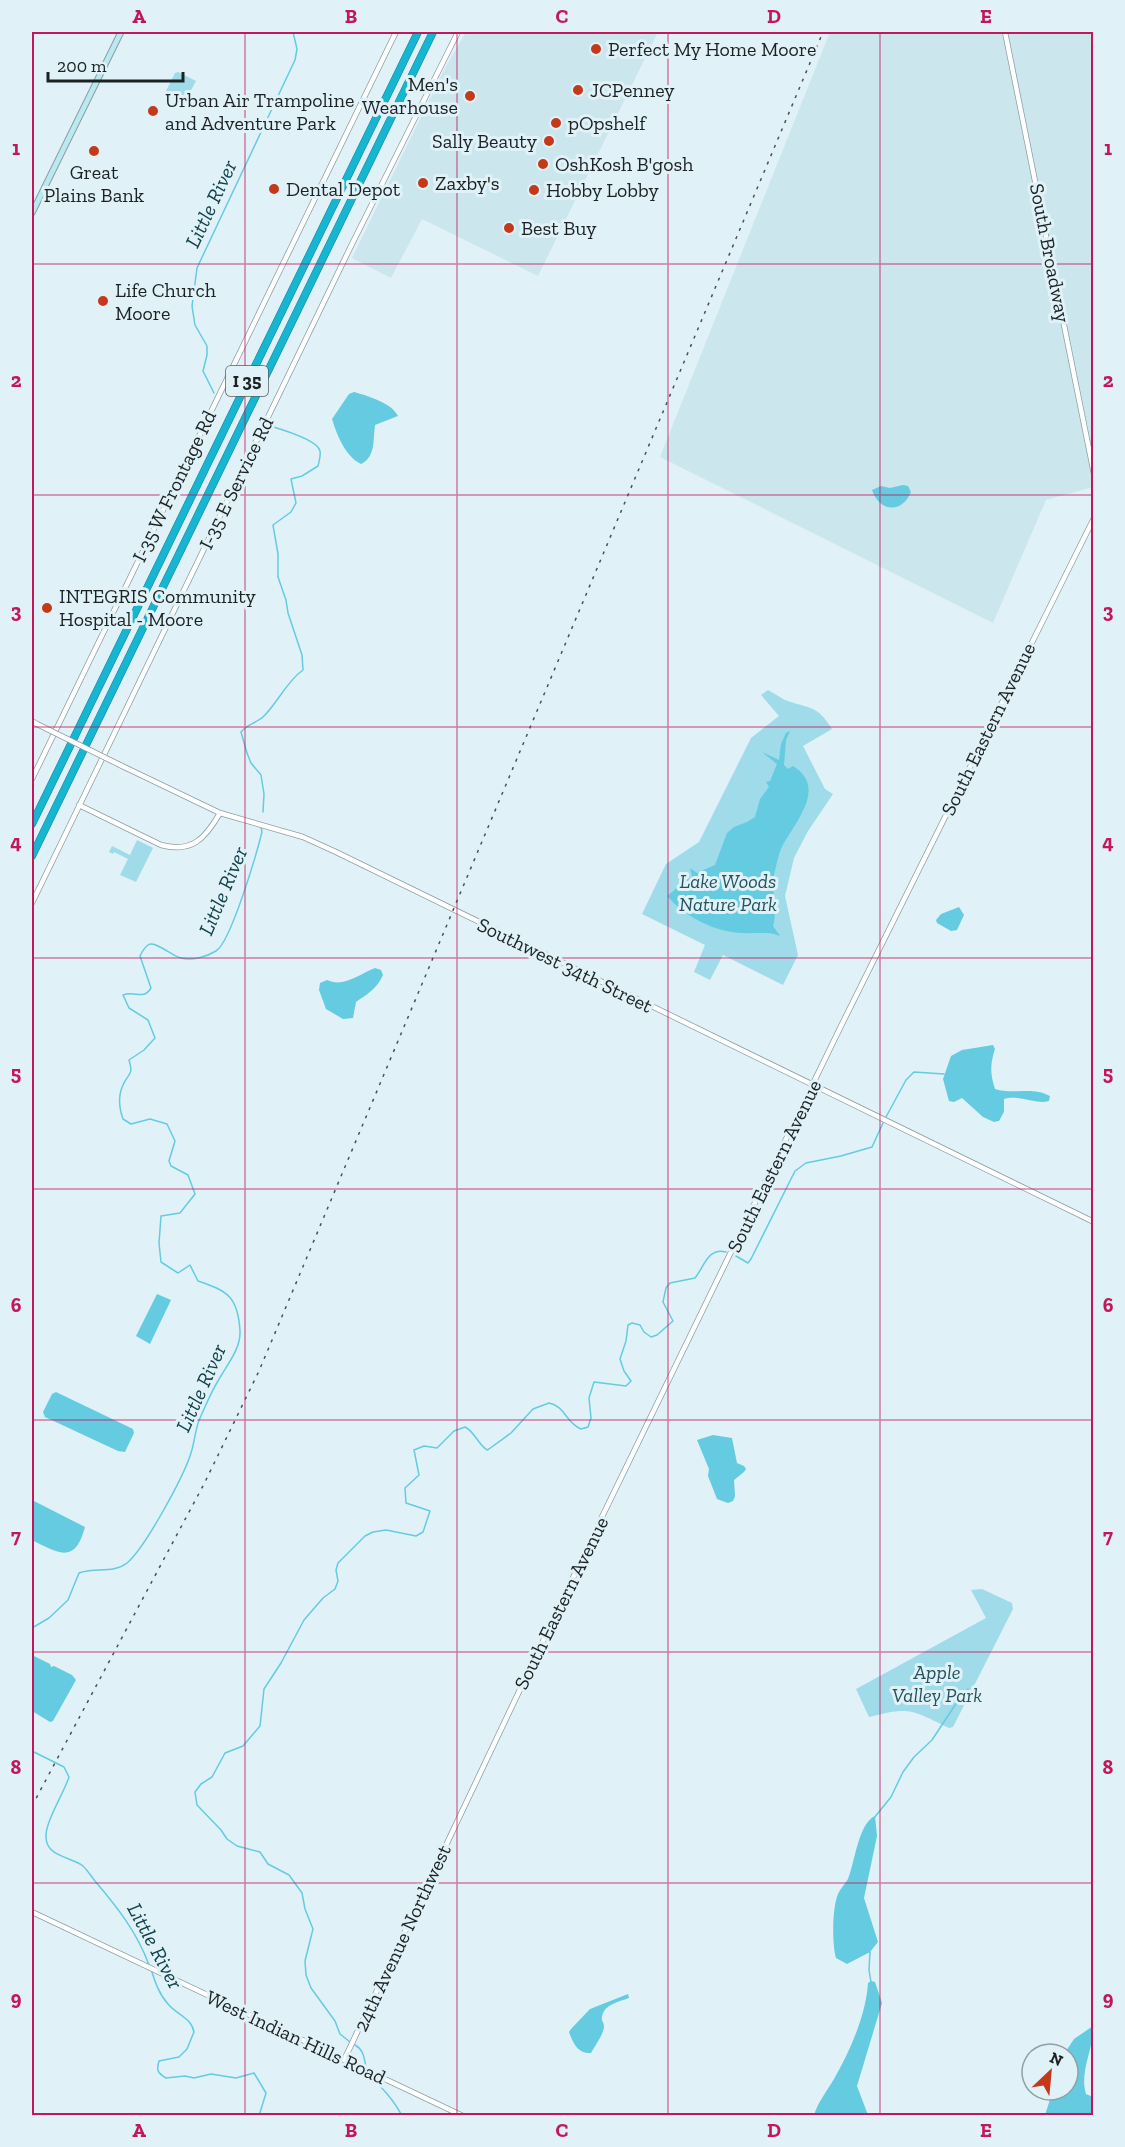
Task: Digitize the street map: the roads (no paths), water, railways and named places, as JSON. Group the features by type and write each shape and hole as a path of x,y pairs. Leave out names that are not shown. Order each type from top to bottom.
{"highway":[{"name":"I 35","path":"32,824 418,32"},
{"name":"I 35","path":"32,856 433,32"}],"main road":[{"path":"32,213 122,32"}],"street":[{"name":"I-35 W Frontage Rd","path":"32,779 396,32"},
{"name":"I-35 E Service Rd","path":"32,903 348,252 458,32"},
{"name":"South Broadway","path":"1005,32 1094,474"},
{"name":"South Eastern Avenue","path":"460,1816 602,1516 846,1014 1094,518"},
{"name":"Southwest 34th Street","path":"32,722 219,813 303,837 336,852 1094,1222"},
{"path":"79,805 161,845 174,848 183,848 204,837 219,813"},
{"name":"24th Avenue Northwest","path":"344,2060 460,1816"},
{"name":"West Indian Hills Road","path":"32,1912 463,2115"}],"waterway":[{"name":"Little River","path":"214,393 203,371 207,346 195,325 192,306 197,268 295,60 297,49 293,32"},
{"name":"Little River","path":"263,812 264,794 261,775 251,763 241,732 264,716 292,680 303,670 302,655 278,577 278,554 273,525 291,512 296,503 291,479 302,476 318,466 320,455 318,447 313,443 270,426"},
{"name":"Little River","path":"32,1628 49,1618 68,1600 79,1573 122,1566 144,1543 181,1478 191,1453 200,1418 240,1338 237,1310 230,1297 217,1288 198,1281 190,1265 178,1273 161,1262 159,1243 161,1216 180,1213 195,1194 188,1175 171,1166 169,1161 175,1141 167,1124 150,1119 131,1124 123,1119 120,1098 121,1089 131,1072 129,1060 144,1050 155,1038 148,1020 129,1008 123,995 142,995 151,988 140,956 148,945 155,945 178,957 190,959 212,953 222,944 243,896 262,832 261,827"},
{"path":"886,1117 906,1080 914,1072 944,1074"},
{"path":"736,1256 748,1263 751,1259 795,1171 806,1163 872,1147 883,1123"},
{"path":"350,2042 340,2034 335,2021 311,1988 306,1975 305,1961 313,1929 305,1909 302,1893 289,1875 268,1864 260,1852 237,1846 227,1839 197,1805 195,1792 201,1784 212,1777 225,1753 243,1746 260,1726 264,1689 304,1620 323,1598 335,1589 338,1581 336,1570 338,1563 365,1536 373,1532 386,1530 416,1536 423,1532 430,1511 406,1503 405,1488 419,1475 414,1450 424,1446 437,1448 454,1431 465,1427 487,1450 511,1433 533,1409 549,1403 559,1407 576,1426 581,1429 588,1427 591,1418 589,1398 594,1382 626,1386 631,1381 620,1359 628,1325 632,1323 640,1325 651,1337 657,1335 673,1321 663,1302 666,1288 670,1283 695,1278 711,1255 715,1252 726,1252"},
{"path":"874,1818 891,1797 903,1772 914,1757 932,1740 968,1689"},
{"name":"Little River","path":"32,1751 64,1767 69,1777 48,1824 47,1844 55,1853 83,1866 126,1920 149,1965"},
{"path":"870,1952 871,1982"},
{"name":"Little River","path":"151,1969 165,2000 190,2023 194,2032 187,2049 179,2057 159,2061 159,2073 166,2078 185,2076 194,2078 211,2074 236,2078 254,2073 266,2093 259,2116"},
{"path":"355,2045 362,2052 366,2067"},
{"path":"367,2072 369,2077 392,2100 402,2116"}],"railway":[{"path":"32,1806 204,1484 259,1371 823,32"}],"place":[{"name":"Perfect My Home Moore","path":"596,49"},
{"name":"JCPenney","path":"578,90"},
{"name":"Men's Wearhouse","path":"470,96"},
{"name":"Urban Air Trampoline and Adventure Park","path":"153,111"},
{"name":"pOpshelf","path":"556,123"},
{"name":"Sally Beauty","path":"549,141"},
{"name":"Great Plains Bank","path":"94,151"},
{"name":"OshKosh B'gosh","path":"543,164"},
{"name":"Zaxby's","path":"423,183"},
{"name":"Dental Depot","path":"274,189"},
{"name":"Hobby Lobby","path":"534,190"},
{"name":"Best Buy","path":"509,228"},
{"name":"Life Church Moore","path":"103,301"},
{"name":"INTEGRIS Community Hospital - Moore","path":"47,608"}],"park label":[{"name":"Lake Woods Nature Park","path":"728,892"},
{"name":"Apple Valley Park","path":"937,1684"}]}
